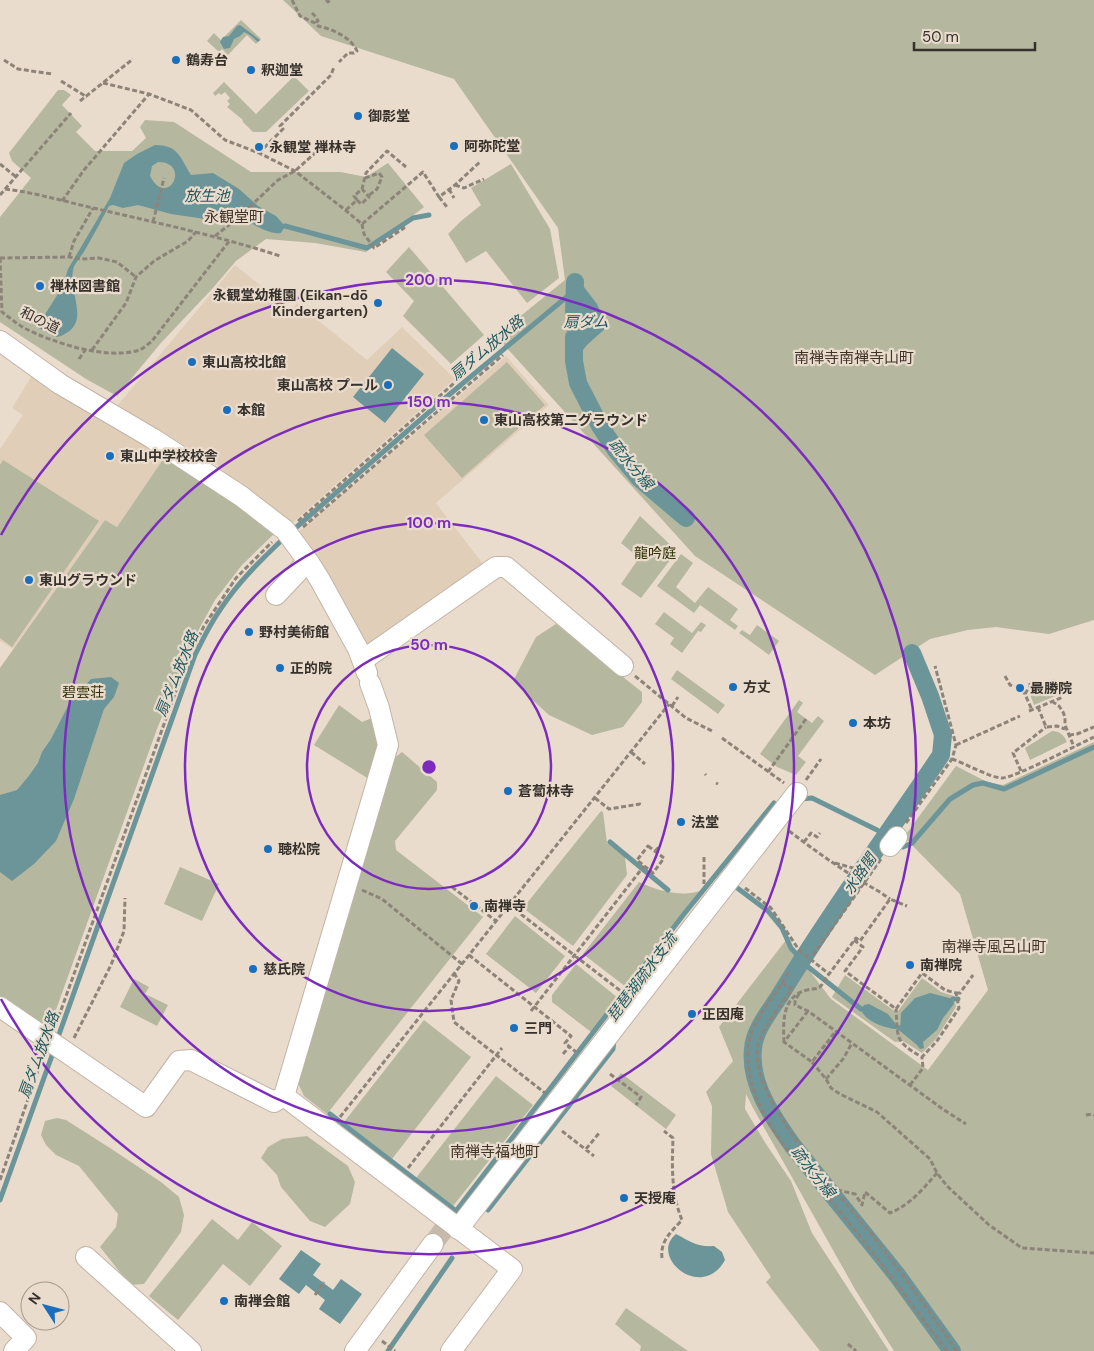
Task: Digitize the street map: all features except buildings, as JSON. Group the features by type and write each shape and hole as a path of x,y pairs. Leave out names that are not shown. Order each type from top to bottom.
{"street":[{"path":"0,1007 146,1107 179,1061 191,1060 274,1102 284,1096 388,746 379,708 367,672 324,587 288,534 241,496 152,438 3,350"},
{"path":"276,595 308,561"},
{"path":"367,672 496,567 506,567 623,666"},
{"path":"355,1351 446,1231 557,1102 797,792"},
{"path":"284,1096 397,1182 446,1231 512,1269 451,1351"},
{"path":"86,1257 191,1351"},
{"path":"0,1312 26,1338 14,1351"}],"path":[{"path":"292,0 300,16 345,37 356,48 354,53 348,53 339,62"},
{"path":"326,0 328,2 330,0"},
{"path":"312,13 318,20 316,23"},
{"path":"80,101 133,59"},
{"path":"4,60 18,69 52,74"},
{"path":"258,153 283,129 280,126 331,75 334,66"},
{"path":"61,81 87,97"},
{"path":"103,83 149,94 191,110 225,140 295,171 362,224 364,234 374,248 404,228 402,225"},
{"path":"62,201 84,170 149,94"},
{"path":"0,195 71,113"},
{"path":"214,236 238,218 278,180 295,171 324,144"},
{"path":"365,178 377,172 382,177 376,189 361,204 354,196 362,189 365,178 369,170 387,151 406,167"},
{"path":"439,197 456,185 481,161"},
{"path":"0,164 15,176"},
{"path":"362,224 423,172 447,207"},
{"path":"153,222 164,178"},
{"path":"456,185 464,188 484,179"},
{"path":"5,189 34,193 214,236 280,256"},
{"path":"362,189 368,196"},
{"path":"448,190 454,198"},
{"path":"346,210 358,200"},
{"path":"69,257 74,241 94,208"},
{"path":"92,351 126,303 136,277 154,261 188,241 196,232"},
{"name":"和の道","path":"0,258 2,312 23,327 54,341 92,351 116,353 138,351 152,341 230,240"},
{"path":"0,258 99,258 117,262 136,277"},
{"path":"79,359 86,349"},
{"path":"0,1180 57,1045 78,965 138,793 186,663 204,626 236,578 250,562 288,534 503,355"},
{"path":"288,534 302,517 460,378"},
{"path":"623,666 686,718 712,731"},
{"path":"813,955 952,759 956,745 935,666"},
{"path":"1006,676 1010,685 1016,687 1020,684 1031,711 1062,696"},
{"path":"1025,694 1030,683"},
{"path":"329,1131 640,740 678,697"},
{"path":"1052,701 1064,712 1066,729 1074,747"},
{"path":"1038,708 1046,728"},
{"path":"956,745 1020,716"},
{"path":"768,772 806,719"},
{"path":"1021,772 1013,753 1046,728 1057,726 1066,729"},
{"path":"1069,735 1094,727"},
{"path":"952,759 987,774 1004,778 1021,772 1094,737"},
{"path":"722,738 797,792 821,759"},
{"path":"631,752 645,764"},
{"path":"595,798 609,808 640,804 642,806"},
{"path":"785,828 863,883 880,891 890,899 907,906"},
{"path":"804,842 811,833 817,837 820,833"},
{"path":"648,846 664,858 653,873 644,866 637,860 648,846"},
{"path":"656,851 659,847"},
{"path":"704,857 704,888"},
{"path":"832,862 871,873"},
{"path":"531,1011 644,866"},
{"path":"742,886 771,908 799,950 829,974"},
{"path":"452,887 496,921"},
{"path":"361,890 382,899 462,964"},
{"path":"57,1045 111,964 124,931 124,898"},
{"path":"854,940 856,938 860,941 890,899"},
{"path":"509,905 634,1002"},
{"path":"784,1042 783,1017 790,1000 805,990 821,987 854,940"},
{"path":"854,940 863,947 845,971 896,1009"},
{"path":"469,955 571,1036 565,1044 588,1061"},
{"path":"790,970 752,1031 748,1050 750,1076 762,1110 787,1150 849,1223 909,1299 946,1351"},
{"path":"922,1057 900,1042 897,1031 896,1009 922,973 948,991 956,993 960,993 973,975"},
{"path":"454,974 459,981 451,1000 454,1022 557,1102"},
{"path":"783,984 798,994"},
{"path":"948,991 952,986"},
{"path":"791,989 767,1026 758,1045 759,1067 769,1097 784,1123 811,1160 908,1280 957,1351"},
{"path":"910,1085 923,1068 922,1057 937,1041 959,1008 956,993"},
{"path":"798,994 795,1005 808,1011 966,1124"},
{"path":"784,1042 808,1011"},
{"path":"812,1062 836,1031"},
{"path":"784,1042 812,1062 826,1078 830,1088 877,1112 930,1159 937,1173 947,1186 989,1225 1022,1248 1094,1253"},
{"path":"826,1078 843,1059 852,1043"},
{"path":"563,1054 569,1047"},
{"path":"397,1182 502,1048"},
{"path":"610,1074 641,1097 636,1105"},
{"path":"1086,1115 1094,1115"},
{"path":"562,1131 594,1156"},
{"path":"662,1258 663,1242 682,1220 674,1197 672,1184 673,1138 664,1131"},
{"path":"586,1149 600,1132"},
{"path":"836,1190 856,1194 862,1205 866,1192 890,1213 901,1208 917,1196 937,1173"},
{"path":"315,1295 324,1282"},
{"path":"848,1344 856,1351"},
{"path":"388,1346 394,1350"}],"shaded area":[{"path":"235,265 291,310 297,303 367,360 402,327 455,379 289,526 244,492 217,465 118,405"},
{"path":"506,356 549,405 436,503 483,564 366,654 296,534"},
{"path":"33,374 166,455 117,527 105,520 13,649 0,641 0,449 23,415 12,408"}],"green space":[{"path":"283,0 1094,0 1094,620 1049,634 996,627 968,630 930,639 875,675 695,556 496,336 565,280 558,228 454,79 321,36"},
{"path":"241,20 261,39 256,44 247,35 228,55 222,49 219,52 207,41 214,33 221,40"},
{"path":"294,76 309,91 266,132 253,132 243,120 227,107 230,104 227,101 230,98 225,92 215,96 213,93 224,82 256,114"},
{"path":"58,90 64,90 71,95 62,105 82,126 76,132 95,151 132,151 146,138 140,127 145,120 174,122 251,172 341,172 366,177 388,163 424,207 366,252 315,243 266,239 236,261 160,344 117,396 86,379 0,322 0,217 31,178 12,161 9,153"},
{"path":"511,164 550,229 559,278 527,303 486,251 466,263 448,234 481,205 471,188"},
{"path":"409,247 484,335 451,364 403,316 414,301 386,272"},
{"name":"東山高校第二グラウンド","path":"507,362 545,405 462,478 424,435"},
{"name":"碧雲荘","path":"166,455 276,532 242,565 215,600 193,640 157,729 48,1032 0,1001 0,668 105,520 117,527"},
{"name":"東山グラウンド","path":"3,460 99,521 12,647 0,638 0,465"},
{"name":"龍吟庭","path":"640,516 677,551 641,598 621,584 639,558 621,543"},
{"path":"681,554 693,563 676,587 695,603 708,587 738,609 730,620 738,626 735,630 700,605 694,613 657,586"},
{"path":"664,612 692,633 701,622 706,625 701,632 698,631 682,653 670,644 674,638 655,624"},
{"path":"556,624 642,692 642,702 623,727 592,735 549,715 513,681 536,637"},
{"path":"757,625 779,641 769,655 739,633 742,630 750,635"},
{"path":"677,670 725,705 718,714 671,679"},
{"path":"1054,679 1060,694 1034,705 1029,692 1032,688"},
{"path":"799,700 803,703 797,712 812,723 818,716 824,721 798,756 806,762 796,775 777,767 760,754"},
{"path":"339,705 362,722 372,718 380,743 369,779 314,745"},
{"path":"1052,731 1061,734 1067,742 1030,760 1025,748"},
{"path":"1094,742 1094,1351 894,1351 856,1291 746,1094 745,1109 791,1181 812,1233 889,1351 820,1351 766,1282 771,1277 728,1212 711,1154 712,1106 706,1092 733,1061 719,1027 786,940 831,999 928,1070 988,990 960,894 904,837 956,766 987,782 1003,785"},
{"path":"402,752 437,782 437,790 395,841 396,850 483,917 327,1114 304,1096 298,1083 393,759"},
{"path":"601,811 603,812 607,843 625,857 627,875 573,946 523,908"},
{"path":"180,867 219,884 202,921 164,904"},
{"path":"639,882 670,892 693,893 701,891 626,987 583,954"},
{"path":"515,916 565,956 536,993 486,954"},
{"path":"576,964 618,998 591,1032 552,1002 552,995"},
{"path":"845,975 893,1010 898,1011 922,978 941,992 954,996 956,1007 936,1039 922,1053 903,1041 895,1042 832,997"},
{"path":"134,979 149,987 145,994 168,1005 157,1026 120,1007"},
{"path":"424,1020 471,1057 392,1159 344,1122"},
{"path":"621,1073 676,1115 666,1129 611,1086"},
{"path":"496,1076 533,1105 453,1206 416,1178"},
{"path":"57,1118 66,1120 110,1148 161,1182 179,1197 184,1215 181,1232 144,1284 130,1285 100,1247 116,1227 118,1214 79,1166 56,1155 46,1145 41,1135 45,1121"},
{"path":"307,1136 348,1166 355,1182 350,1204 325,1227 310,1221 281,1187 277,1175 261,1158 268,1147 282,1139"},
{"path":"212,1219 238,1240 252,1222 282,1246 250,1286 223,1264 178,1320 149,1296"},
{"path":"626,1308 688,1351 640,1351 641,1346 615,1324"}],"water":[{"path":"240,25 260,40 258,42 244,32 234,39 230,48 224,49 220,42 223,37 229,36"},
{"name":"放生池","path":"155,145 169,147 178,153 191,175 213,173 239,189 258,206 276,216 285,226 281,233 269,232 232,211 220,219 212,220 171,214 138,205 123,208 113,205 109,206 73,270 72,279 77,308 77,317 74,325 68,332 57,337 39,328 42,319 63,286 68,269 110,198 124,163","holes":["158,162 168,164 174,169 174,182 169,187 164,188 157,185 150,176 152,166"]},
{"name":"扇ダム","path":"581,283 597,304 607,327 587,345 574,361 570,362 566,348 571,291"},
{"name":"東山高校 プール","path":"392,348 424,374 385,423 353,397"},
{"path":"111,677 119,683 114,697 104,709 74,799 56,841 34,864 12,881 0,872 0,795 17,790 28,777 38,763 42,752 69,704 91,679"},
{"path":"930,993 953,999 954,1004 943,1018 937,1030 923,1042 924,1048 920,1049 900,1031 901,1013 915,998"},
{"path":"869,1004 888,1014 895,1023 894,1029 880,1025 866,1017 861,1009 864,1005"},
{"path":"676,1234 698,1245 714,1246 722,1252 725,1260 715,1272 704,1277 692,1276 681,1271 673,1263 669,1254 669,1243"},
{"path":"301,1250 321,1264 313,1275 333,1290 341,1279 362,1294 340,1324 319,1309 325,1300 306,1285 299,1294 279,1279"}],"waterway":[{"path":"285,226 367,248 413,218 429,215"},
{"name":"疏水分線","path":"574,311 575,282"},
{"name":"扇ダム放水路","path":"292,531 450,394 575,290"},
{"name":"疏水分線","path":"574,337 574,361 578,383 600,426 616,450 640,479 686,518"},
{"name":"扇ダム放水路","path":"57,1040 195,655 213,621 242,580 285,537"},
{"name":"疏水分線","path":"912,653 930,696 943,735 941,755 840,902 764,1019 754,1042 753,1062 755,1076 764,1101 786,1136 897,1275 952,1351"},
{"path":"898,844 903,847 912,843 950,799 973,785 983,783 1004,789 1094,747"},
{"path":"800,799 812,798 877,830 891,839"},
{"path":"330,1114 456,1211 684,914 774,803"},
{"path":"610,842 668,890"},
{"path":"732,884 768,911 782,928 791,948 807,966 861,1009"},
{"path":"953,999 958,999"},
{"path":"894,1026 900,1028"},
{"name":"琵琶湖疏水支流","path":"488,1210 613,1049 614,1040"},
{"name":"扇ダム放水路","path":"0,1200 54,1050"},
{"name":"琵琶湖疏水支流","path":"388,1351 452,1258"}],"tunnel":[{"path":"433,1244 444,1229"}],"place":[{"name":"鶴寿台","path":"176,60"},
{"name":"釈迦堂","path":"251,70"},
{"name":"御影堂","path":"358,116"},
{"name":"阿弥陀堂","path":"454,146"},
{"name":"永観堂 禅林寺","path":"259,147"},
{"name":"禅林図書館","path":"40,286"},
{"name":"永観堂幼稚園 (Eikan-dō Kindergarten)","path":"378,303"},
{"name":"東山高校北館","path":"192,362"},
{"name":"東山高校 プール","path":"388,385"},
{"name":"本館","path":"227,410"},
{"name":"東山高校第二グラウンド","path":"484,420"},
{"name":"東山中学校校舎","path":"110,456"},
{"name":"東山グラウンド","path":"29,580"},
{"name":"野村美術館","path":"249,632"},
{"name":"正的院","path":"280,668"},
{"name":"方丈","path":"733,687"},
{"name":"最勝院","path":"1020,688"},
{"name":"本坊","path":"853,723"},
{"name":"蒼蔔林寺","path":"508,791"},
{"name":"法堂","path":"681,822"},
{"name":"聴松院","path":"268,849"},
{"name":"南禅寺","path":"474,906"},
{"name":"南禅院","path":"910,965"},
{"name":"慈氏院","path":"253,969"},
{"name":"正因庵","path":"692,1014"},
{"name":"三門","path":"514,1028"},
{"name":"天授庵","path":"624,1198"},
{"name":"南禅会館","path":"224,1301"}],"district":[{"name":"永観堂町","path":"234,217"},
{"name":"南禅寺南禅寺山町","path":"854,358"},
{"name":"南禅寺風呂山町","path":"994,947"},
{"name":"南禅寺福地町","path":"495,1152"}],"water label":[{"name":"水路閣","path":"860,874"}]}
